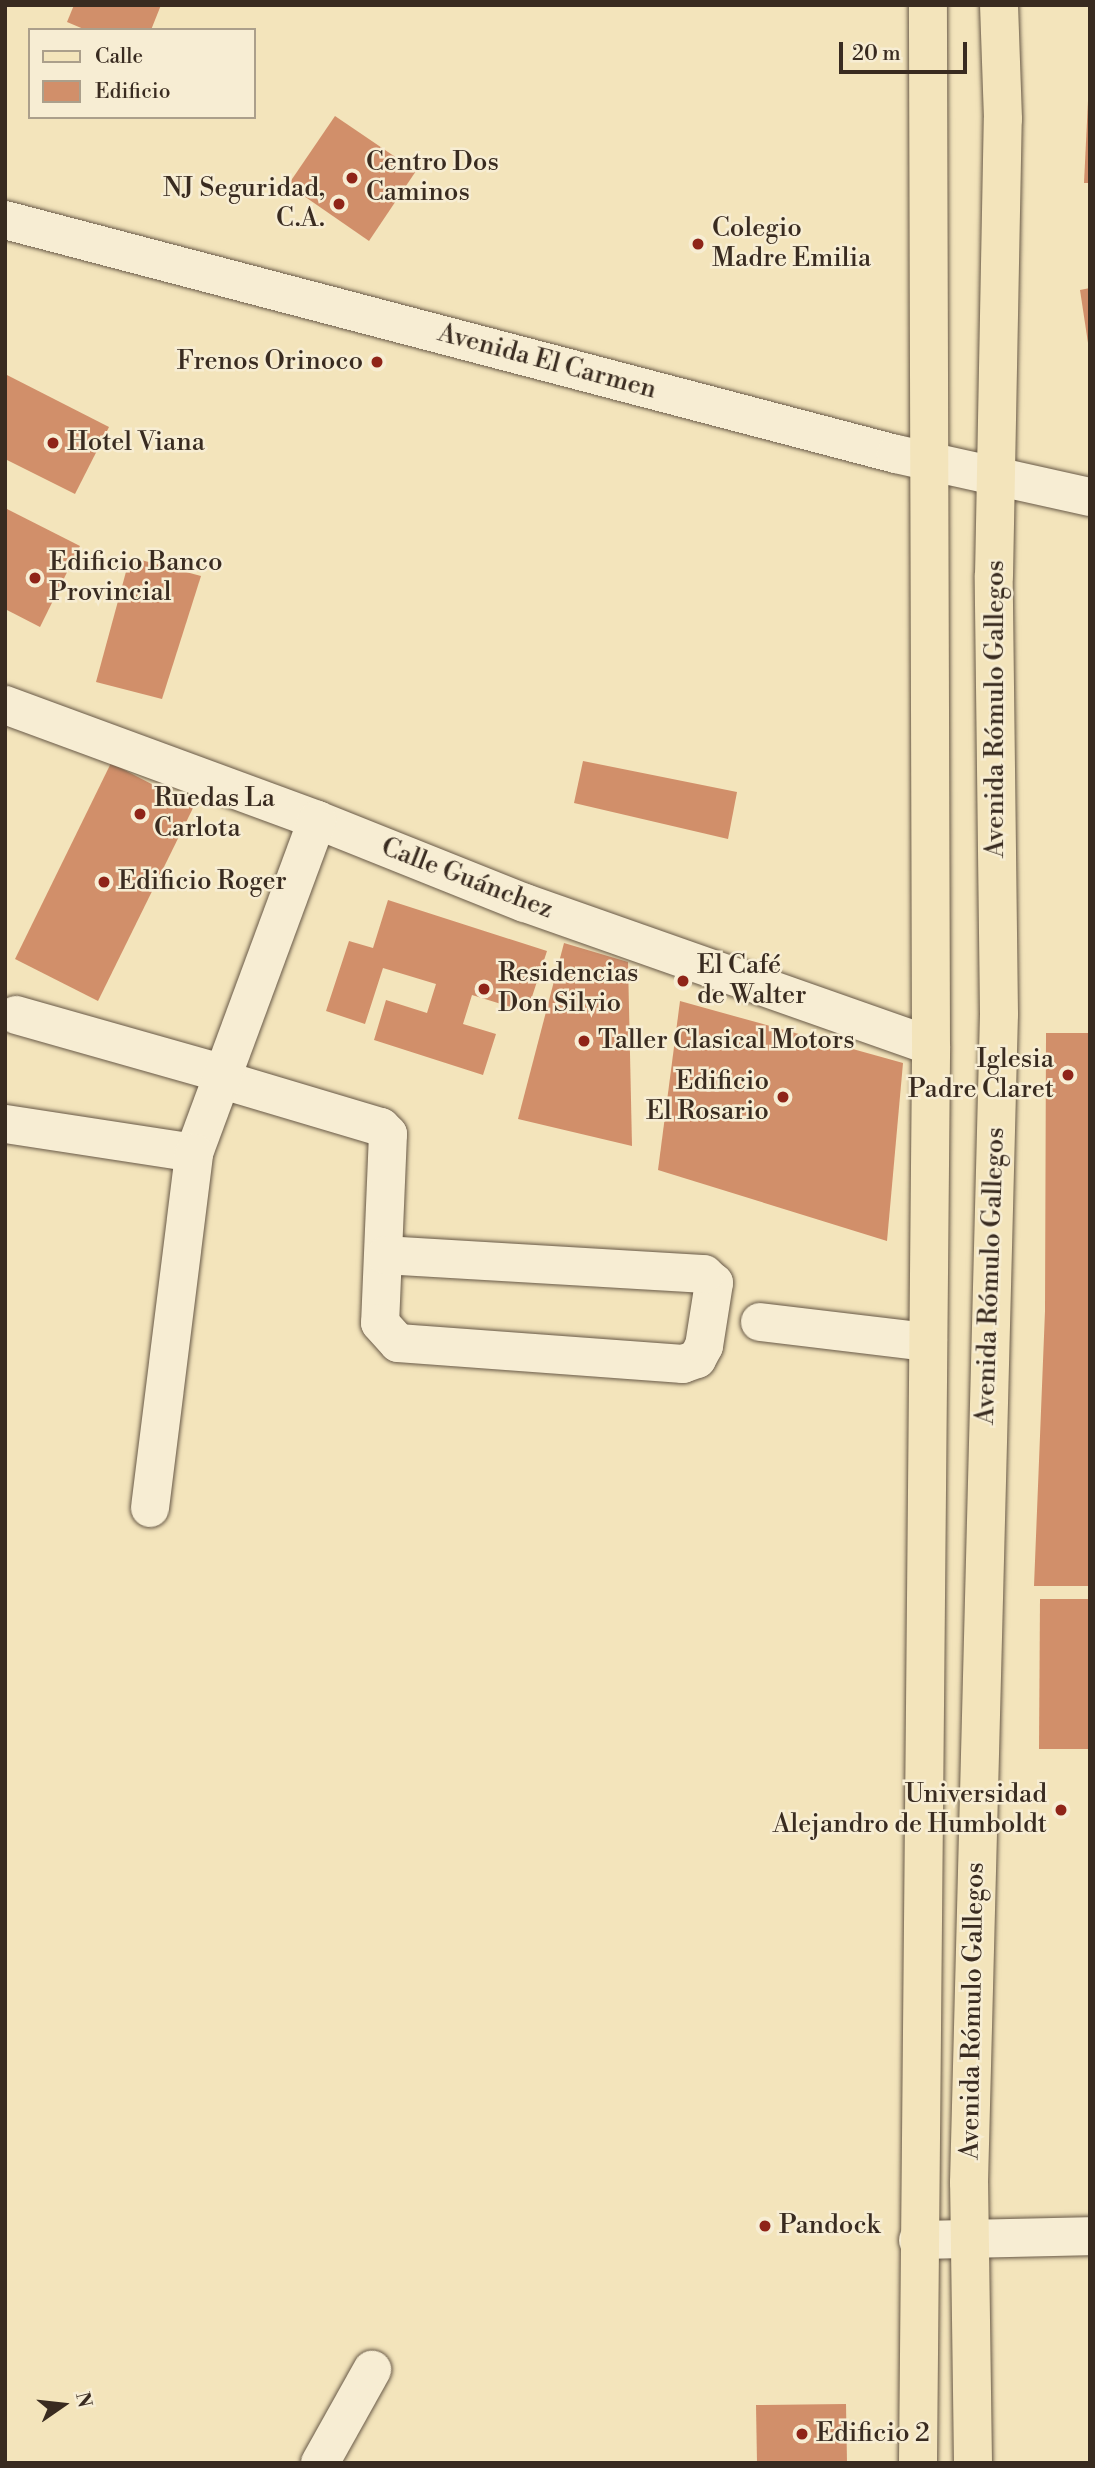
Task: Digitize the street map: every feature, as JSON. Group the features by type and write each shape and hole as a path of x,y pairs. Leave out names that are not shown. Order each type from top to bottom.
{"main road":[{"name":"Avenida Rómulo Gallegos","path":"918,2463 931,1046 932,463 928,5"},
{"name":"Avenida Rómulo Gallegos","path":"973,2463 970,2241 999,1014 994,590 1003,119 999,5"}],"street":[{"name":"Avenida El Carmen","path":"5,220 932,463 1090,497"},
{"name":"Calle Guánchez","path":"5,705 317,820 525,903 931,1046"},
{"path":"150,1508 194,1153 317,820"},
{"path":"16,1015 381,1127 388,1134 386,1255 380,1324 398,1343 683,1364 696,1359 704,1346 714,1283 704,1275 386,1255"},
{"path":"5,1124 194,1153"},
{"path":"760,1322 928,1342"},
{"path":"918,2239 970,2241 1090,2236"},
{"path":"320,2463 372,2370"}],"building":[{"path":"74,5 161,5 152,28 81,28 67,22"},
{"path":"1088,101 1090,183 1084,183"},
{"name":"Centro Dos Caminos","path":"335,116 416,171 369,241 288,185"},
{"path":"1090,288 1090,343 1088,343 1080,290"},
{"name":"Hotel Viana","path":"5,374 109,427 75,494 5,459"},
{"name":"Edificio Banco Provincial","path":"5,508 80,546 40,627 5,609"},
{"path":"130,557 201,576 162,699 96,682"},
{"path":"583,761 737,792 728,839 574,803"},
{"name":"Edificio Roger","path":"111,763 194,806 98,1001 15,959"},
{"name":"Residencias Don Silvio","path":"388,900 547,951 527,1012 472,995 463,1024 496,1034 483,1075 374,1040 386,1000 427,1013 436,984 383,968 365,1024 326,1011 349,941 373,948"},
{"name":"Taller Clasical Motors","path":"564,943 628,962 632,1146 518,1119"},
{"name":"Edificio El Rosario","path":"680,1001 903,1063 887,1241 658,1170"},
{"path":"1046,1033 1090,1033 1090,1586 1034,1586 1045,1311"},
{"path":"1040,1599 1090,1599 1090,1749 1039,1749"},
{"name":"Edificio 2","path":"846,2404 847,2463 757,2463 756,2405"}],"place":[{"name":"Centro Dos Caminos","path":"352,178"},
{"name":"NJ Seguridad, C.A.","path":"339,204"},
{"name":"Colegio Madre Emilia","path":"698,244"},
{"name":"Frenos Orinoco","path":"377,362"},
{"name":"Hotel Viana","path":"53,443"},
{"name":"Edificio Banco Provincial","path":"35,578"},
{"name":"Ruedas La Carlota","path":"140,814"},
{"name":"Edificio Roger","path":"104,882"},
{"name":"El Café de Walter","path":"683,981"},
{"name":"Residencias Don Silvio","path":"484,989"},
{"name":"Taller Clasical Motors","path":"584,1041"},
{"name":"Iglesia Padre Claret","path":"1068,1075"},
{"name":"Edificio El Rosario","path":"783,1097"},
{"name":"Universidad Alejandro de Humboldt","path":"1061,1810"},
{"name":"Pandock","path":"765,2226"},
{"name":"Edificio 2","path":"802,2434"}]}
